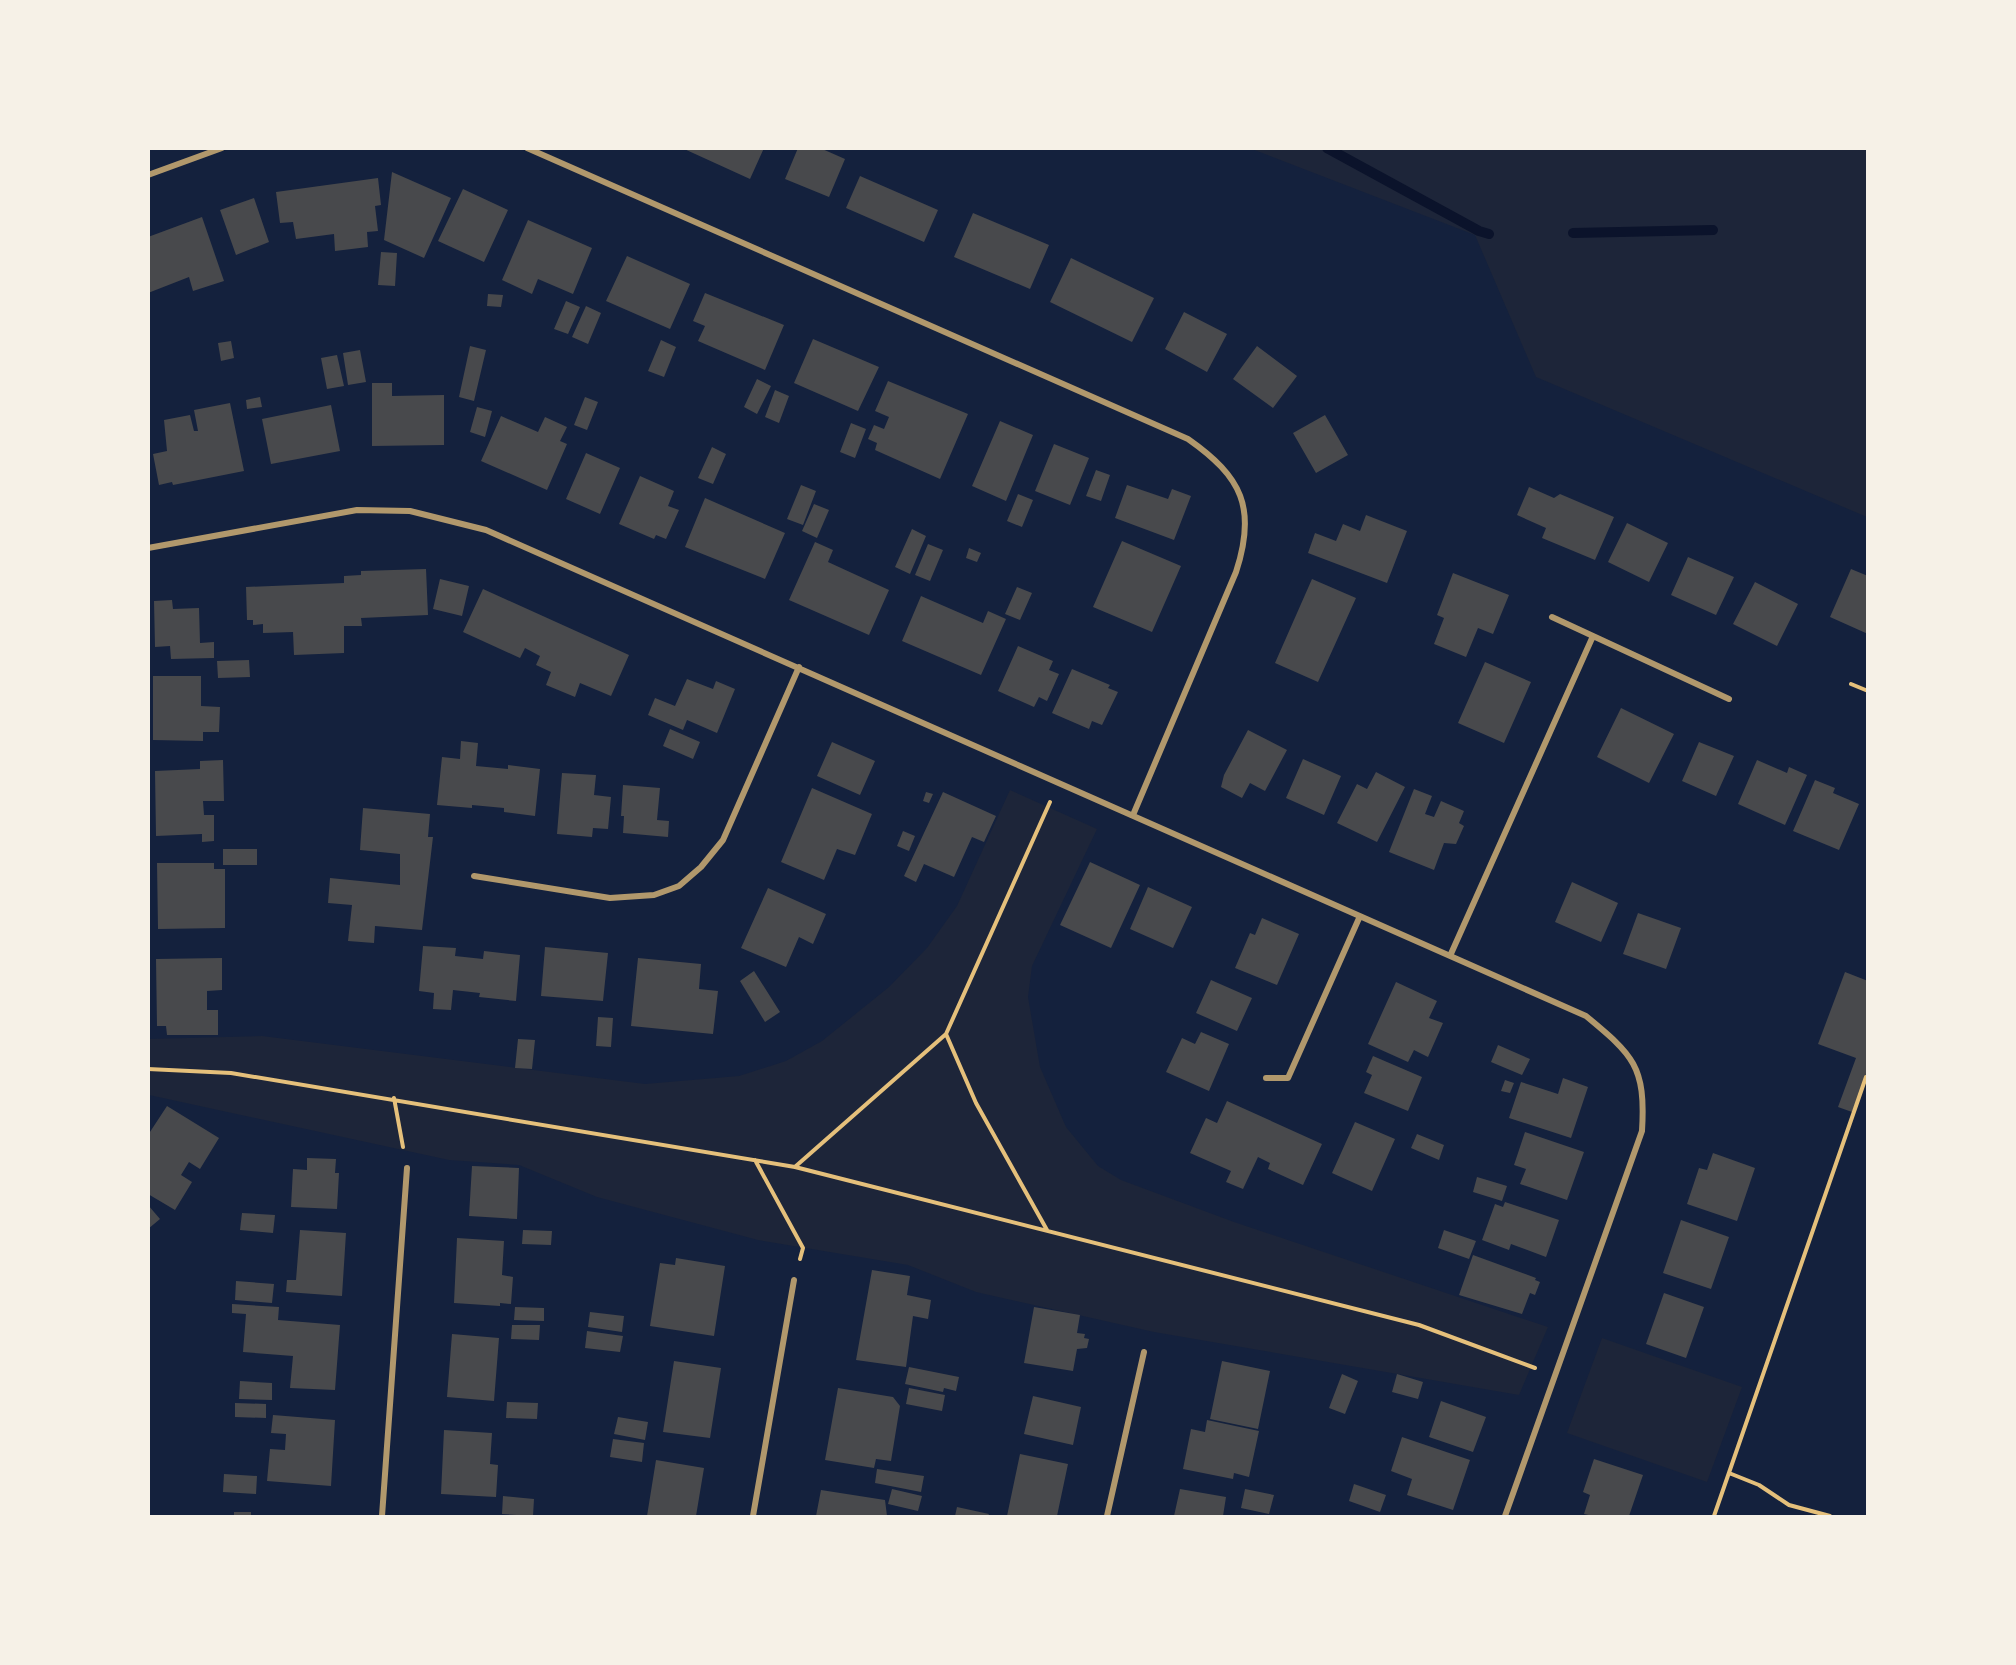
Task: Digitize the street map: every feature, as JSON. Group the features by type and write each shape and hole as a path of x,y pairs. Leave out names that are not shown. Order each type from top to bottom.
{"street":[{"path":"148,176 222,148"},
{"path":"527,148 1188,439 1218,460 1234,483 1246,518 1245,544 1236,572 1133,815"},
{"path":"148,548 357,510 410,512 486,530 1586,1016 1624,1047 1638,1070 1644,1099 1642,1131 1557,1376 1505,1516"},
{"path":"1552,617 1729,699"},
{"path":"1450,956 1593,636"},
{"path":"474,876 610,898 654,895 679,886 701,867 723,840 799,667"},
{"path":"1266,1078 1288,1078 1360,916"},
{"path":"382,1516 407,1168"},
{"path":"753,1516 794,1280"},
{"path":"1107,1516 1144,1352"}],"path":[{"path":"1851,684 1868,692"},
{"path":"795,1167 946,1034 1058,783"},
{"path":"946,1034 976,1103 1047,1230"},
{"path":"148,1068 231,1073 394,1098 795,1167 1419,1325 1557,1376"},
{"path":"1714,1516 1866,1077"},
{"path":"394,1098 407,1168"},
{"path":"754,1159 803,1248 794,1280"},
{"path":"1729,1473 1759,1485 1790,1505 1830,1516"}],"shaded area":[{"path":"1252,149 1867,149 1867,517 1536,377 1475,235"},
{"path":"1010,790 1097,829 1032,966 1028,997 1040,1067 1066,1127 1098,1166 1121,1180 1234,1222 1548,1327 1519,1395 1154,1332 976,1292 908,1265 758,1240 597,1197 519,1165 449,1160 149,1095 148,1039 262,1036 645,1084 739,1076 786,1061 822,1041 889,987 927,948 957,906"},
{"path":"1602,1338 1742,1387 1707,1482 1567,1433"}],"building":[{"path":"682,148 764,148 750,179"},
{"path":"798,148 820,148 845,159 829,197 785,179"},
{"path":"392,172 451,198 424,258 384,240"},
{"path":"860,176 938,210 924,242 846,208"},
{"path":"378,178 381,205 375,206 378,231 367,232 368,247 335,251 334,234 296,239 293,222 280,223 276,192"},
{"path":"463,189 508,210 484,262 438,241"},
{"path":"254,198 269,242 236,255 220,210"},
{"path":"973,213 1049,245 1030,289 954,257"},
{"path":"202,217 224,281 193,291 189,277 148,293 148,237"},
{"path":"528,220 592,248 573,294 538,279 532,294 502,280"},
{"path":"381,252 397,253 395,286 378,285"},
{"path":"627,256 690,284 670,329 606,301"},
{"path":"1071,258 1154,298 1132,342 1050,302"},
{"path":"705,293 784,325 765,370 698,341 705,326 693,321"},
{"path":"488,294 503,295 501,307 487,306"},
{"path":"566,301 580,307 568,334 554,329"},
{"path":"586,306 601,313 588,344 572,337"},
{"path":"1184,312 1227,334 1207,372 1165,349"},
{"path":"813,339 879,367 858,411 794,383"},
{"path":"661,340 676,347 664,377 648,371"},
{"path":"231,341 234,358 221,361 218,343"},
{"path":"470,346 486,350 474,401 459,397"},
{"path":"1257,346 1297,376 1273,408 1233,379"},
{"path":"360,350 366,382 348,385 343,353"},
{"path":"337,355 344,386 327,389 321,358"},
{"path":"757,379 771,386 757,414 744,407"},
{"path":"888,381 968,414 940,479 875,450 877,443 868,439 874,425 884,429 889,417 875,411"},
{"path":"372,383 392,383 392,396 444,395 444,445 372,446"},
{"path":"775,390 789,396 779,423 765,417"},
{"path":"260,397 262,407 247,409 246,400"},
{"path":"585,397 598,402 587,430 574,425"},
{"path":"230,403 244,471 173,485 172,482 159,485 153,454 167,451 164,420 190,415 194,431 198,431 194,410"},
{"path":"331,405 340,451 271,464 262,419"},
{"path":"477,407 492,411 485,437 470,432"},
{"path":"1325,415 1348,455 1316,473 1293,433"},
{"path":"501,416 538,432 545,417 567,427 560,441 567,444 547,490 481,461"},
{"path":"1000,421 1033,435 1006,501 972,486"},
{"path":"851,423 866,429 855,458 840,452"},
{"path":"1054,444 1089,458 1070,505 1035,491"},
{"path":"712,447 726,454 713,484 698,478"},
{"path":"586,453 620,468 600,514 566,499"},
{"path":"1096,470 1110,475 1101,501 1086,496"},
{"path":"640,476 674,491 668,506 679,510 666,539 656,535 654,539 619,524"},
{"path":"801,485 816,491 803,525 787,519"},
{"path":"1127,485 1168,499 1172,489 1191,496 1174,540 1115,518"},
{"path":"1529,487 1554,498 1560,494 1614,517 1595,560 1542,538 1546,528 1517,515"},
{"path":"1018,494 1033,500 1022,527 1007,521"},
{"path":"705,498 785,533 765,579 685,547"},
{"path":"814,504 829,510 817,538 802,531"},
{"path":"1366,515 1407,531 1387,583 1308,553 1315,533 1336,541 1343,524 1360,531"},
{"path":"1627,523 1668,543 1649,582 1608,562"},
{"path":"912,529 926,536 910,574 895,567"},
{"path":"1122,541 1181,566 1152,632 1093,607"},
{"path":"815,542 833,550 828,562 889,590 869,635 789,600"},
{"path":"928,544 943,550 930,581 915,575"},
{"path":"969,548 981,553 977,562 966,558"},
{"path":"1688,557 1734,577 1716,615 1671,595"},
{"path":"426,569 428,615 361,618 362,626 344,626 344,653 294,655 293,632 263,633 263,624 253,625 253,620 247,620 246,587 344,583 344,576 361,575 361,571"},
{"path":"1851,569 1868,576 1868,634 1830,617"},
{"path":"1453,573 1509,595 1493,634 1478,628 1466,657 1434,644 1444,618 1437,615"},
{"path":"440,579 469,586 462,616 433,609"},
{"path":"1312,579 1356,598 1318,682 1275,663"},
{"path":"1755,582 1798,604 1777,646 1733,624"},
{"path":"1017,587 1032,593 1020,620 1005,614"},
{"path":"483,589 629,655 611,696 580,683 575,697 546,685 551,672 536,665 540,656 525,648 520,658 463,632"},
{"path":"921,596 983,623 988,611 1006,619 981,675 902,641"},
{"path":"172,600 173,609 199,608 200,643 214,642 214,658 171,659 170,646 155,647 154,601"},
{"path":"1018,646 1053,661 1049,670 1059,674 1047,701 1039,697 1034,707 998,691"},
{"path":"249,660 250,677 218,678 217,661"},
{"path":"1485,662 1531,682 1504,743 1458,723"},
{"path":"1072,669 1110,685 1108,688 1118,692 1102,725 1092,721 1089,729 1052,713"},
{"path":"153,676 201,676 201,706 220,707 219,732 203,732 203,741 153,740"},
{"path":"687,679 713,689 716,681 735,689 717,733 687,720 683,730 648,715 655,698 675,706"},
{"path":"1621,708 1674,734 1649,783 1597,757"},
{"path":"670,729 700,742 693,759 663,746"},
{"path":"1248,730 1287,750 1265,791 1250,783 1242,798 1221,787 1224,775"},
{"path":"461,741 478,743 476,766 508,769 508,765 540,769 535,816 504,812 504,808 437,805 442,757 460,759"},
{"path":"832,742 875,761 860,795 817,776"},
{"path":"1699,742 1734,756 1716,796 1682,781"},
{"path":"1303,759 1341,776 1324,815 1286,798"},
{"path":"223,760 224,801 203,801 204,815 214,815 214,841 202,842 202,834 156,836 155,771 200,769 200,761"},
{"path":"1757,760 1787,773 1789,767 1807,775 1785,825 1738,804"},
{"path":"1376,772 1405,787 1377,842 1337,823 1357,784 1367,789"},
{"path":"562,773 596,775 594,795 611,797 608,829 593,828 592,837 557,834"},
{"path":"1815,780 1835,788 1833,793 1859,804 1839,850 1793,831"},
{"path":"623,785 660,788 657,820 669,821 668,837 623,833 624,816 621,816"},
{"path":"812,788 872,814 855,855 837,849 824,880 781,862"},
{"path":"1414,789 1432,796 1425,814 1434,817 1441,801 1464,811 1459,823 1464,826 1456,844 1444,843 1434,870 1389,852"},
{"path":"926,792 933,794 929,803 923,801"},
{"path":"943,792 996,816 984,842 972,837 954,877 924,864 916,882 904,876"},
{"path":"363,808 430,814 428,837 433,837 422,930 375,926 374,943 348,941 352,905 328,903 330,878 400,885 400,854 360,850"},
{"path":"903,831 915,836 909,851 897,846"},
{"path":"223,849 257,849 257,865 223,865"},
{"path":"1090,862 1140,885 1111,948 1060,925"},
{"path":"157,863 214,863 214,869 225,869 225,928 158,929"},
{"path":"1572,882 1618,903 1601,942 1555,922"},
{"path":"1148,887 1192,907 1173,948 1130,929"},
{"path":"768,888 826,914 813,944 799,937 786,967 741,948"},
{"path":"1638,913 1681,928 1666,969 1623,954"},
{"path":"1262,918 1299,934 1277,985 1235,968 1250,933 1255,935"},
{"path":"423,946 456,948 455,956 483,959 484,951 520,955 516,1001 479,997 480,993 453,990 451,1010 433,1009 434,993 419,991"},
{"path":"545,947 608,953 603,1001 541,996"},
{"path":"222,958 222,990 207,991 207,1010 218,1010 218,1035 167,1035 166,1026 157,1026 156,959"},
{"path":"638,958 701,964 699,989 718,991 713,1034 631,1026"},
{"path":"754,971 780,1012 765,1022 740,981"},
{"path":"1845,972 1868,981 1868,1072 1852,1112 1838,1107 1856,1058 1818,1044"},
{"path":"1211,980 1252,998 1237,1031 1196,1013"},
{"path":"1396,982 1437,1001 1429,1018 1443,1023 1428,1057 1414,1050 1408,1062 1368,1044"},
{"path":"598,1017 613,1018 611,1047 596,1046"},
{"path":"1201,1032 1229,1044 1209,1091 1166,1072 1182,1038 1195,1044"},
{"path":"518,1039 535,1040 532,1069 515,1068"},
{"path":"1498,1045 1530,1059 1522,1075 1491,1062"},
{"path":"1373,1056 1422,1077 1408,1111 1364,1093 1372,1075 1366,1072"},
{"path":"1563,1078 1588,1087 1571,1138 1509,1118 1521,1082 1558,1094"},
{"path":"1505,1080 1514,1083 1510,1093 1501,1091"},
{"path":"1227,1101 1322,1144 1303,1185 1268,1169 1270,1163 1258,1157 1243,1189 1226,1182 1231,1171 1190,1153 1206,1118 1217,1123"},
{"path":"167,1106 219,1138 200,1169 189,1162 181,1175 192,1182 175,1210 148,1194 148,1135"},
{"path":"1355,1122 1395,1139 1372,1191 1332,1173"},
{"path":"1525,1132 1584,1152 1567,1200 1520,1184 1526,1169 1514,1165"},
{"path":"1417,1134 1444,1145 1439,1160 1411,1148"},
{"path":"1713,1153 1755,1168 1737,1221 1687,1204 1699,1168 1707,1170"},
{"path":"307,1158 336,1159 335,1173 339,1173 337,1209 291,1207 293,1169 307,1170"},
{"path":"472,1166 519,1168 517,1219 469,1216"},
{"path":"1477,1177 1507,1186 1502,1201 1473,1192"},
{"path":"1505,1202 1559,1220 1546,1257 1511,1244 1509,1250 1482,1240 1495,1204 1503,1207"},
{"path":"148,1205 160,1219 148,1229"},
{"path":"242,1213 275,1215 273,1233 240,1230"},
{"path":"1681,1220 1729,1237 1711,1289 1663,1273"},
{"path":"300,1230 346,1233 342,1296 286,1292 287,1280 296,1280"},
{"path":"523,1230 552,1231 551,1245 522,1244"},
{"path":"1444,1230 1476,1241 1469,1259 1438,1248"},
{"path":"457,1238 504,1241 502,1275 513,1277 511,1304 500,1303 500,1306 454,1303"},
{"path":"1473,1255 1536,1278 1535,1280 1540,1282 1535,1295 1530,1293 1522,1314 1459,1295"},
{"path":"676,1258 725,1266 714,1336 650,1326 660,1263 675,1265"},
{"path":"872,1270 910,1276 907,1295 931,1300 928,1319 913,1316 906,1367 856,1360"},
{"path":"236,1281 274,1284 272,1303 235,1300"},
{"path":"1664,1293 1704,1307 1686,1358 1646,1344"},
{"path":"232,1304 279,1307 278,1320 340,1325 335,1390 290,1388 293,1356 243,1352 246,1314 232,1313"},
{"path":"515,1307 544,1308 544,1321 514,1320"},
{"path":"1034,1307 1080,1315 1077,1333 1085,1334 1084,1338 1089,1339 1087,1348 1077,1349 1073,1371 1024,1363"},
{"path":"590,1312 624,1316 622,1332 588,1327"},
{"path":"512,1325 540,1325 539,1340 511,1339"},
{"path":"587,1331 623,1336 620,1352 585,1348"},
{"path":"452,1334 499,1338 494,1401 447,1397"},
{"path":"674,1361 721,1368 710,1438 663,1432"},
{"path":"1222,1361 1270,1371 1258,1429 1210,1419"},
{"path":"909,1367 959,1377 956,1391 944,1388 943,1392 905,1384"},
{"path":"1342,1374 1358,1381 1345,1414 1329,1408"},
{"path":"1397,1374 1423,1382 1418,1399 1392,1392"},
{"path":"240,1381 272,1383 272,1400 239,1399"},
{"path":"838,1388 893,1397 900,1406 891,1461 876,1459 874,1468 825,1460"},
{"path":"909,1388 945,1395 942,1411 906,1404"},
{"path":"1033,1396 1081,1407 1073,1445 1024,1434"},
{"path":"1441,1401 1486,1417 1473,1452 1429,1437"},
{"path":"507,1402 538,1403 537,1419 506,1418"},
{"path":"235,1403 266,1404 266,1418 235,1417"},
{"path":"273,1415 335,1420 331,1486 267,1481 270,1449 285,1450 286,1434 271,1433"},
{"path":"618,1417 648,1422 645,1440 614,1434"},
{"path":"1207,1420 1259,1431 1249,1477 1234,1473 1233,1479 1183,1469 1191,1429 1205,1432"},
{"path":"444,1430 492,1433 490,1464 498,1465 496,1497 441,1494"},
{"path":"1402,1437 1470,1460 1453,1510 1407,1495 1412,1479 1391,1471"},
{"path":"613,1439 644,1443 642,1462 610,1457"},
{"path":"1020,1454 1068,1464 1057,1516 1007,1516"},
{"path":"1594,1459 1643,1475 1629,1516 1584,1514 1590,1495 1583,1492"},
{"path":"656,1460 704,1468 696,1516 647,1516"},
{"path":"877,1469 924,1476 921,1492 875,1483"},
{"path":"224,1474 257,1476 256,1494 223,1492"},
{"path":"1354,1484 1386,1495 1380,1512 1349,1501"},
{"path":"892,1489 922,1496 918,1511 888,1504"},
{"path":"1180,1489 1226,1497 1223,1516 1174,1516"},
{"path":"1245,1489 1274,1495 1269,1514 1241,1508"},
{"path":"821,1490 885,1500 887,1516 816,1516"},
{"path":"503,1496 534,1499 533,1516 502,1514"},
{"path":"957,1507 989,1514 988,1516 955,1516"},
{"path":"234,1512 251,1512 251,1516 234,1516"}],"waterway":[{"path":"1327,148 1479,231 1489,234"},
{"path":"1573,233 1713,230"}]}
